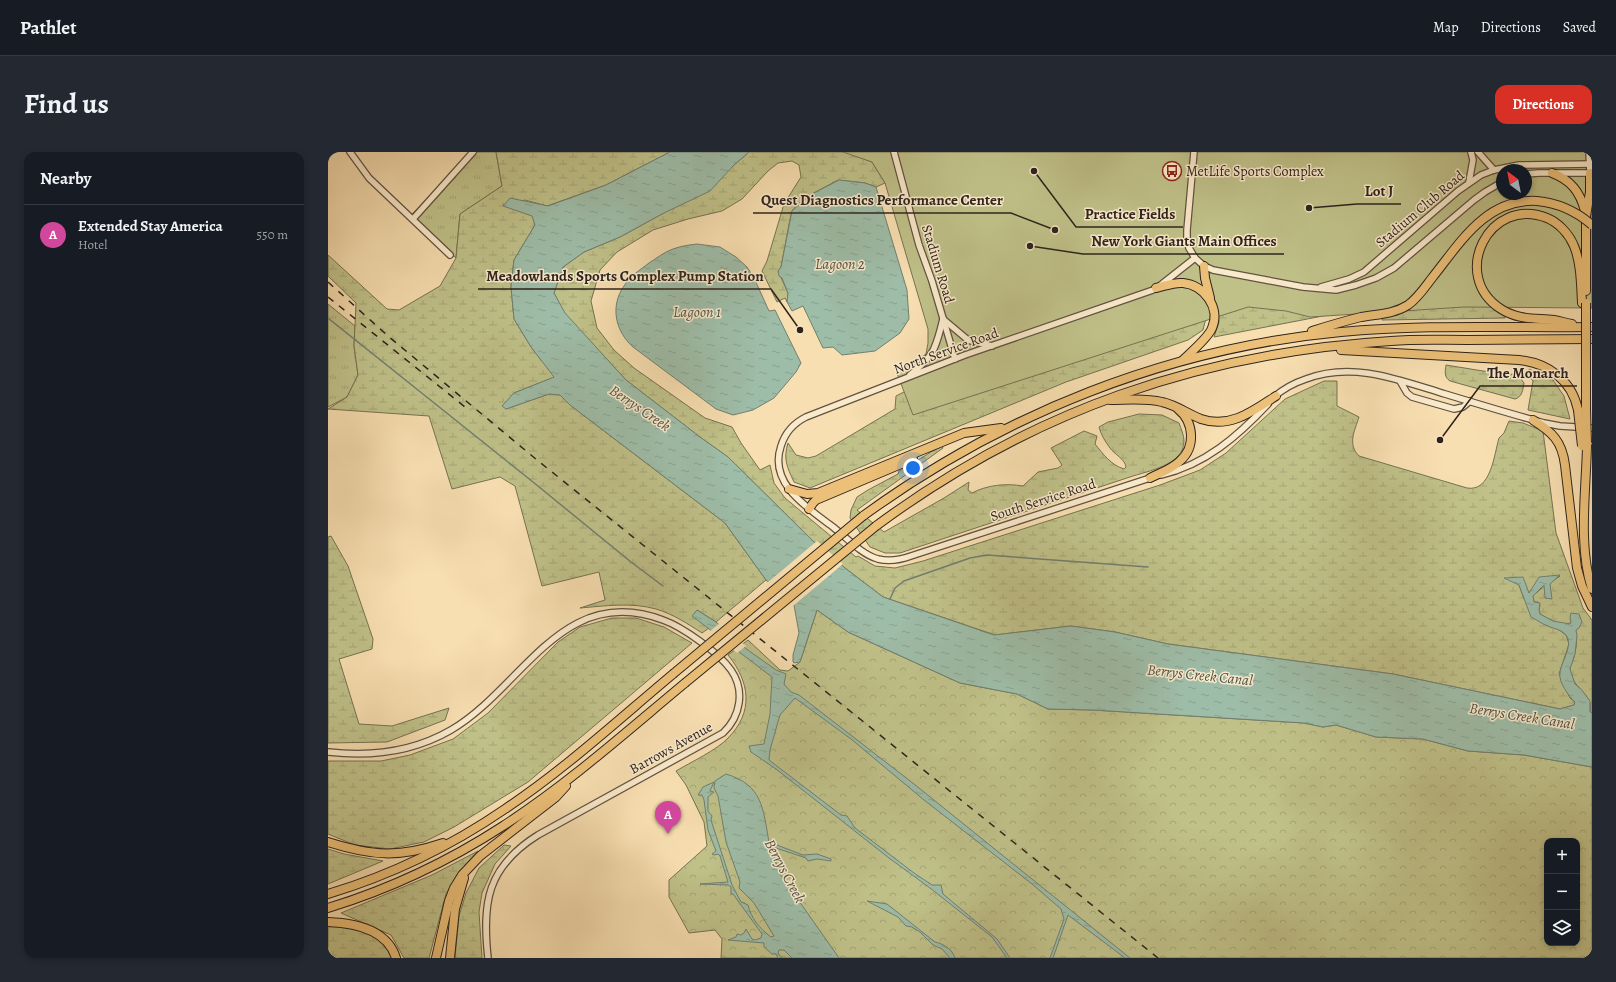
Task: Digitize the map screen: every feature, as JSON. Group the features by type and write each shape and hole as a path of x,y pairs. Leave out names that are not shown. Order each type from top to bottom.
{"highway":[{"path":"1552,173 1566,180 1573,186 1581,197 1589,214"},
{"path":"1584,303 1591,173"},
{"path":"1277,340 1362,317 1390,313 1405,306 1421,292 1472,228 1484,216 1511,203 1537,201 1552,203 1568,209 1592,225"},
{"path":"1589,332 1554,320 1518,317 1497,306 1485,293 1478,276 1478,255 1483,240 1498,224 1513,217 1533,215 1544,217 1564,230 1575,248 1589,332 1582,410 1586,560 1592,590"},
{"path":"1183,360 1212,329 1214,315 1205,278 1204,266"},
{"path":"1156,288 1178,283 1189,284 1200,290 1211,302"},
{"path":"328,894 361,884 406,865 466,834 531,791 864,516 903,487 936,466 1008,427 1048,408 1102,386 1183,360 1277,340 1379,329 1589,332"},
{"path":"328,908 392,884 458,853 512,820 577,773 876,526 925,491 983,456 1043,425 1152,383 1208,368 1259,357 1318,348 1400,340 1589,332"},
{"path":"1318,348 1530,361 1548,368 1560,376 1582,410"},
{"path":"1105,400 1156,400 1174,406 1205,420 1228,421 1246,416 1276,396"},
{"path":"1150,478 1179,462 1186,455 1190,446 1191,436 1188,423 1182,412 1174,406"},
{"path":"1533,420 1553,435 1562,450 1565,464 1577,568 1582,586 1592,607"},
{"path":"789,489 807,494 818,493 964,432 1008,427"},
{"path":"810,509 816,500 908,462 941,442"},
{"path":"436,958 447,906 452,892 462,875 475,860 556,797 577,773"},
{"path":"330,842 365,852 391,854 421,850 466,834"},
{"path":"450,958 458,897 465,877 475,860"},
{"path":"328,922 356,925 374,932 388,943 396,958"}],"street":[{"path":"350,152 369,178 450,255"},
{"path":"413,220 473,152"},
{"name":"Stadium Road","path":"894,152 919,245 943,318 954,359"},
{"path":"1194,152 1187,233 1188,244 1195,258"},
{"path":"1469,182 1473,160 1471,152"},
{"path":"1478,152 1494,170"},
{"path":"1532,174 1591,173 1589,152"},
{"name":"Stadium Club Road","path":"1317,288 1348,279 1364,272 1469,182 1494,170 1528,164 1591,164"},
{"name":"Stadium Club Road","path":"1195,258 1204,266 1213,270 1293,285 1336,290 1363,283 1382,275 1399,264 1474,200 1496,186"},
{"name":"North Service Road","path":"810,509 797,499 780,474 779,455 785,437 794,425 811,415 954,359 1156,288 1195,258"},
{"path":"906,378 924,364 934,351 943,318 968,340 993,346"},
{"name":"South Service Road","path":"810,509 868,554 882,560 898,560 1150,478 1178,471 1209,456 1246,426 1276,396 1291,386 1304,379 1337,371 1366,372 1533,420 1560,426 1592,428"},
{"path":"1400,381 1407,393 1412,397 1454,409 1463,407 1470,402"},
{"name":"Barrows Avenue","path":"328,752 361,754 383,753 417,746 442,735 463,723 482,709 560,633 580,622 604,614 620,612 636,613 666,621 689,634 713,652 729,668 738,684 739,703 734,720 723,733 538,835 517,850 507,860 495,879 488,900 485,921 488,958"}],"green space":[{"path":"473,152 496,152 502,186 460,214 456,258 411,215"},
{"path":"496,152 670,152 606,185 547,206 525,200 503,205 533,216 535,225 514,260 511,287 514,319 531,347 555,377 514,393 506,409 549,394 560,395 570,405 725,523 766,580 716,622 697,610 693,616 709,628 702,633 668,614 647,607 618,605 580,608 605,600 599,572 542,586 515,486 500,477 452,489 429,416 328,409 347,397 358,375 354,346 356,303 328,276 328,255 387,309 399,310 440,286 456,258 460,214 502,186"},
{"path":"749,152 852,152 853,155 872,162 885,183 876,187 865,183 838,180 810,195 797,205 792,211 781,267 778,271 788,293 787,302 785,298 777,302 762,271 767,261 784,204 801,177 799,165 792,161 778,163 768,171 742,199 722,211 688,219 653,230 617,252 600,270 591,301 597,328 614,350 634,368 705,418 732,427 760,470 770,465 774,483 785,498 856,557 858,556 875,566 895,568 923,561 1160,485 1200,470 1226,453 1285,399 1324,381 1337,381 1337,406 1359,417 1353,437 1353,447 1359,456 1467,488 1475,488 1486,478 1493,462 1499,438 1504,433 1509,421 1523,423 1543,431 1556,533 1583,608 1592,620 1592,713 1590,712 1589,700 1574,682 1571,674 1570,668 1574,657 1576,643 1574,626 1571,622 1568,624 1560,623 1540,614 1540,605 1538,602 1534,602 1533,596 1560,576 1529,593 1519,585 1524,599 1548,626 1558,629 1566,635 1569,644 1559,674 1570,698 1575,702 1574,705 1560,709 1393,674 1168,644 1115,632 1071,626 995,635 883,597 813,541 728,457 626,380 564,313 554,293 563,267 584,252 620,237 662,214 733,166"},
{"path":"843,152 1592,152 1592,308 1464,307 1310,317 1286,311 1248,307 913,415 895,368 915,362 926,354 928,329 885,183 872,162"},
{"path":"1496,196 1496,199 1380,305 1214,337 1219,322 1217,303"},
{"path":"1483,298 1495,310 1505,315 1505,318 1382,320 1383,317 1407,308"},
{"path":"328,304 355,326 354,346 358,375 347,397 328,407"},
{"path":"1206,318 1203,330 1188,340 1066,382 810,488 794,482 788,467 786,454 788,443 796,455 808,458 816,456 895,409 896,396 926,381"},
{"path":"1446,365 1518,375 1524,383 1523,391 1519,397 1515,399 1450,381 1445,372"},
{"path":"1529,369 1553,380 1564,396 1570,419 1528,410 1533,381 1529,376"},
{"path":"1139,414 1162,415 1179,423 1184,441 1182,449 1178,456 1164,466 900,553 885,553 870,547 850,518 851,510 857,497 898,474 899,471 942,446 943,448 857,510 884,532 969,482 968,490 972,493 997,485 1023,486 1038,472 1058,468 1062,465 1051,448 1084,431 1097,436 1095,444 1101,452 1111,462 1124,469 1126,467 1124,462 1110,448 1103,438 1099,427 1108,422"},
{"path":"331,536 348,566 373,639 372,649 339,659 359,724 392,726 449,708 445,720 387,742 328,743 328,537"},
{"path":"817,610 848,632 960,683 1017,694 1048,709 1093,710 1304,723 1323,727 1336,725 1376,737 1423,739 1468,751 1524,755 1592,767 1592,958 721,958 722,939 715,930 689,933 669,897 669,880 707,846 704,822 686,785 676,771 711,751 728,738 742,718 746,697 745,686 735,665 728,655 748,640 780,670 788,671 800,662"},
{"path":"612,618 636,618 664,627 692,643 528,782 454,827 424,842 390,849 355,845 328,834 328,761 381,761 410,755 453,739 488,713 558,642 580,627"},
{"path":"504,845 511,846 495,864 482,893 479,912 482,958 455,958 459,916 466,893 479,868"},
{"path":"328,849 344,854 383,861 328,884"},
{"path":"478,851 457,875 446,894 429,958 404,958 391,935 341,913 432,875"},
{"path":"328,926 343,926 365,931 379,939 384,944 392,958 328,958"}],"water":[{"path":"670,152 749,152 733,166 710,191 662,214 620,237 584,252 563,267 554,293 565,313 626,380 728,457 813,541 883,597 994,635 1071,626 1115,632 1168,644 1393,674 1560,709 1574,705 1575,702 1564,689 1560,676 1561,668 1567,653 1569,643 1568,638 1561,631 1531,617 1519,585 1504,578 1523,577 1529,593 1539,577 1560,575 1550,584 1552,599 1545,598 1544,585 1533,596 1534,602 1540,603 1540,614 1553,621 1570,624 1571,613 1579,614 1582,622 1576,630 1577,636 1575,654 1570,669 1575,684 1590,701 1590,712 1592,713 1592,767 1524,755 1468,751 1423,739 1376,737 1336,725 1323,727 1304,723 1093,710 1048,709 1017,694 960,683 848,632 817,610 800,662 794,663 793,655 799,633 794,605 766,580 725,523 570,405 560,395 549,394 506,409 502,406 514,393 554,377 531,347 514,319 511,287 514,260 535,225 532,216 503,206 510,198 548,206 606,185"},
{"name":"Lagoon 2","path":"839,180 865,183 876,187 907,290 909,319 900,333 875,351 842,355 833,347 823,348 803,306 792,311 787,302 788,293 778,271 781,267 792,211 810,195"},
{"name":"Lagoon 1","path":"697,244 720,247 736,257 747,267 754,278 769,311 775,310 801,363 796,372 774,398 753,410 733,415 716,409 633,347 622,334 616,318 617,302 620,294 629,279 635,273 673,249"},
{"path":"697,610 716,622 745,648 776,670 786,674 784,684 791,692 799,695 914,784 1130,958 1125,958 1068,915 1053,958 1050,958 1064,919 1061,909 1032,884 924,800 851,739 795,698 780,715 770,750 769,760 841,815 847,816 855,828 914,873 932,885 941,885 943,894 997,939 1010,958 1007,958 992,937 776,769 751,752 749,746 764,744 770,714 772,677 692,616"},
{"path":"726,774 738,779 754,792 763,809 769,842 803,855 817,854 831,859 831,861 817,859 808,861 806,858 770,846 780,874 839,958 792,958 784,950 779,950 778,953 782,958 778,958 776,954 772,954 764,947 764,943 728,940 736,937 737,934 741,935 746,929 752,939 755,940 761,938 762,934 733,894 731,894 731,887 728,885 700,884 728,882 720,856 718,854 712,854 716,851 708,830 704,800 702,795 698,795 703,787 714,782 710,791 714,792 708,797 708,811 712,816 711,820 732,885 741,902 748,905 751,914 760,927 771,937 774,936 754,903 739,888 740,882 726,842 718,796 714,788 715,781"},
{"path":"867,901 887,904 935,942 947,947 955,958 950,958 942,949 933,945 920,932 912,927 906,926 898,917"}],"pier":[{"path":"817,541 843,564 793,606 767,583"},
{"path":"720,623 746,646 737,653 710,631"}],"waterway":[{"path":"328,318 631,562 663,586"},
{"path":"890,599 895,588 904,581 970,558 987,555 1148,567"}],"railway":[{"path":"328,282 388,336 537,460 1158,958"},
{"path":"328,297 470,411"}],"place":[{"name":"Practice Fields","path":"1034,171"},
{"name":"MetLife Sports Complex","path":"1172,171"},
{"name":"Lot J","path":"1309,208"},
{"name":"Quest Diagnostics Performance Center","path":"1055,230"},
{"name":"New York Giants Main Offices","path":"1030,246"},
{"name":"Meadowlands Sports Complex Pump Station","path":"800,330"},
{"name":"The Monarch","path":"1440,440"},
{"name":"Extended Stay America","path":"668,834"}],"water label":[{"name":"Berrys Creek","path":"640,408"},
{"name":"Berrys Creek Canal","path":"1200,675"},
{"name":"Berrys Creek Canal","path":"1522,716"},
{"name":"Berrys Creek","path":"785,871"}]}
